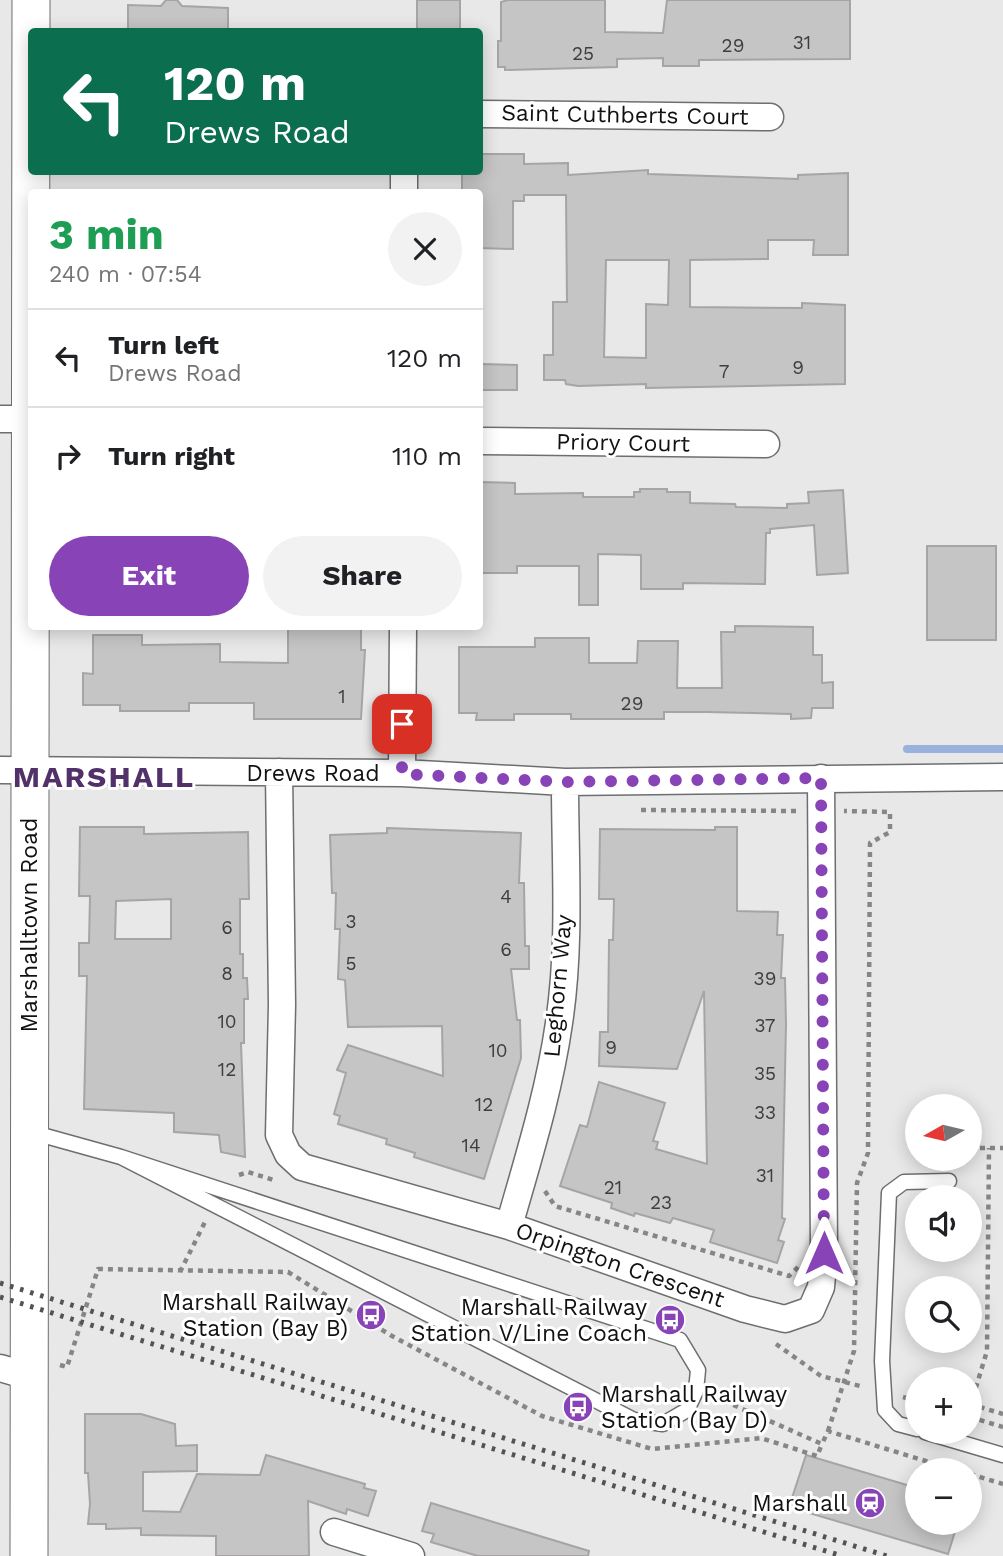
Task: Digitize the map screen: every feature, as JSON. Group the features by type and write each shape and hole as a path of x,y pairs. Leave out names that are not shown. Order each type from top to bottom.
{"street":[{"name":"Marshalltown Road","path":"29,28 30,0"},
{"name":"Marshalltown Road","path":"28,56 15,419 14,770 30,1132 21,1367 29,1556"},
{"name":"Saint Cuthberts Court","path":"483,114 770,117"},
{"name":"Priory Court","path":"483,441 766,444"},
{"path":"402,774 403,630"},
{"name":"Drews Road","path":"14,770 402,774 565,782 1003,777"},
{"name":"Orpington Crescent","path":"279,772 282,1005 279,1135 288,1154 302,1167 509,1226 746,1309 785,1319 811,1310 821,1287 824,1253 821,778"},
{"name":"Leghorn Way","path":"509,1226 546,1097 559,1022 564,961 565,782"},
{"path":"334,1532 382,1551 411,1556"}],"lane":[{"path":"30,1132 121,1157 680,1340 698,1370 696,1391 687,1410 663,1424 634,1420 121,1157"},
{"path":"905,1426 898,1424 885,1409 882,1361 889,1193 904,1182 949,1181"},
{"path":"966,1444 1003,1455"}],"path":[{"path":"800,811 800,825"},
{"path":"982,1148 1003,1148"},
{"path":"982,1367 987,1351 989,1148"},
{"path":"543,1187 555,1206 789,1276 800,1264"},
{"path":"21,1367 68,1367 98,1269 288,1272 392,1336 542,1416 652,1449 761,1438 817,1456 854,1351"},
{"path":"696,1391 731,1402 822,1444"},
{"path":"982,1408 1003,1414"},
{"path":"982,1421 1003,1427"},
{"path":"828,1431 916,1458"},
{"path":"982,1478 1003,1484"}],"building":[{"path":"166,0 177,0 182,6 228,8 228,28 128,28 128,5 161,6"},
{"path":"417,0 460,0 460,28 417,28"},
{"path":"605,0 605,32 663,33 667,0 850,0 850,59 699,60 699,66 663,66 663,58 617,59 617,67 505,70 505,67 498,67 498,41 501,41 501,2"},
{"path":"483,154 524,154 524,164 568,163 568,175 648,170 648,174 798,179 798,175 848,173 848,255 813,255 814,240 768,240 768,259 690,260 690,307 802,308 802,303 845,305 845,384 646,388 646,384 578,386 566,384 565,380 544,380 544,355 553,355 553,302 567,302 566,195 524,195 524,201 513,201 513,249 483,248 483,189 462,189 462,175 483,175","holes":["606,260 669,260 668,305 646,304 646,358 604,357"]},
{"path":"483,364 517,365 517,390 483,390"},
{"path":"483,482 515,483 515,494 583,493 583,497 634,497 634,492 640,492 640,489 667,489 667,492 690,492 690,503 735,504 736,507 787,508 787,504 809,503 808,492 843,490 848,573 817,575 814,525 770,529 770,533 766,533 765,584 683,583 683,589 641,589 641,555 598,554 598,605 579,605 579,566 517,566 517,573 483,573"},
{"path":"927,546 996,546 996,640 927,640"},
{"path":"735,626 813,627 813,655 822,655 822,683 833,682 833,708 812,708 811,718 791,719 791,714 664,712 664,719 571,719 571,714 514,714 514,720 476,720 477,713 459,713 459,647 535,647 535,638 589,638 589,663 637,663 638,641 678,641 677,688 722,688 721,632 735,632"},
{"path":"288,630 361,630 361,650 365,650 361,719 254,719 254,703 189,703 189,711 120,711 120,705 83,705 83,673 93,674 93,635 142,635 142,645 220,644 220,662 288,663"},
{"path":"80,827 144,827 144,834 248,832 249,899 240,899 240,954 243,954 243,978 247,978 248,999 244,999 244,1043 241,1043 245,1157 221,1152 219,1135 174,1132 174,1113 84,1109 87,976 79,976 79,943 89,943 90,896 79,896","holes":["171,899 171,939 115,939 116,901"]},
{"path":"715,827 737,827 737,911 778,912 777,935 783,935 781,978 785,978 786,1024 782,1218 785,1219 778,1240 784,1242 777,1263 710,1242 714,1230 673,1218 670,1223 635,1213 634,1216 611,1208 612,1203 560,1186 580,1125 587,1127 599,1082 665,1103 653,1141 658,1142 656,1149 707,1164 704,991 677,1069 599,1066 600,1032 608,1032 609,940 613,940 614,899 599,899 600,829 715,830"},
{"path":"387,828 521,833 519,883 524,883 525,946 529,946 529,969 511,969 517,1020 520,1020 521,1058 484,1179 414,1157 415,1153 386,1144 387,1139 338,1124 340,1116 334,1114 346,1073 337,1070 348,1045 443,1076 442,1026 348,1027 345,980 338,979 340,929 335,929 336,893 332,893 330,835 387,833"},
{"path":"85,1414 141,1414 175,1424 176,1446 197,1445 197,1471 143,1472 143,1511 180,1512 197,1474 260,1475 266,1455 365,1484 364,1488 376,1491 368,1516 347,1509 346,1514 308,1501 309,1556 216,1556 216,1536 141,1535 141,1528 106,1529 106,1524 88,1524 90,1504 88,1473 85,1473"},
{"path":"806,1455 905,1484 905,1535 954,1535 948,1554 789,1507"},
{"path":"431,1503 589,1551 588,1556 478,1556 431,1542 434,1534 422,1531"}],"waterway":[{"path":"907,749 1003,749"}],"railway":[{"path":"0,1283 887,1556"},
{"path":"0,1297 842,1556"}],"place":[{"name":"Marshall Railway Station (Bay B)","path":"371,1315"},
{"name":"Marshall Railway Station V/Line Coach","path":"670,1320"},
{"name":"Marshall Railway Station (Bay D)","path":"578,1407"},
{"name":"Marshall","path":"870,1503"}],"district":[{"name":"MARSHALL","path":"104,776"}],"route":[{"path":"402,724 402,774 565,782 821,778 824,1253"}]}
